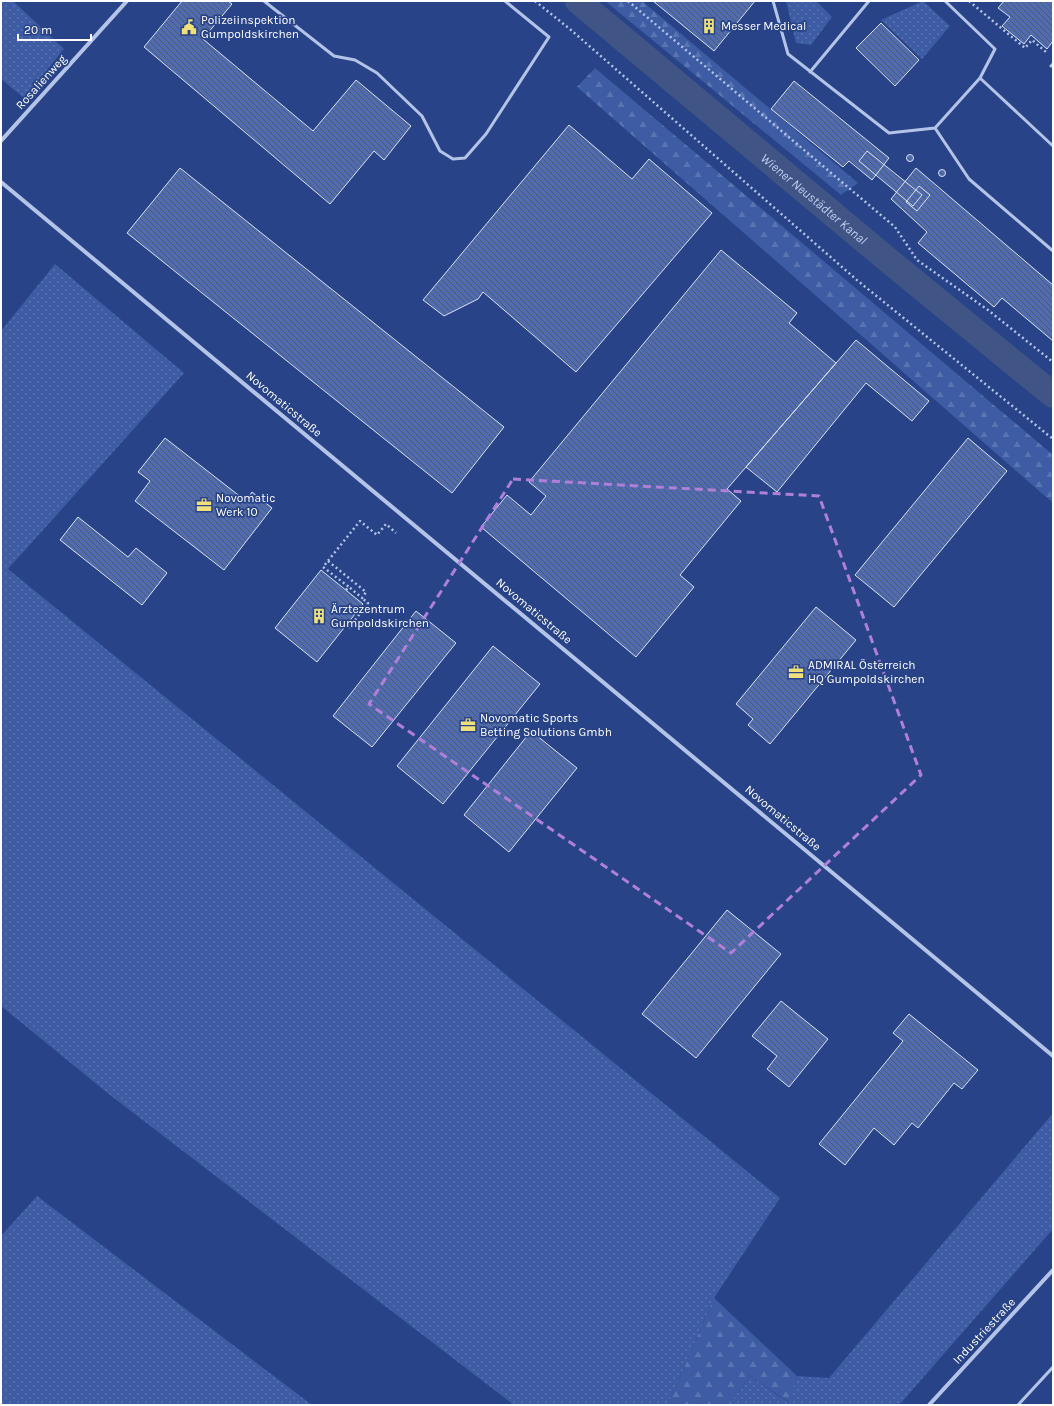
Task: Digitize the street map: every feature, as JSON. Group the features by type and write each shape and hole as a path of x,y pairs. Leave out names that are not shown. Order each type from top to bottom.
{"street":[{"name":"Rosalienweg","path":"1,141 127,1"},
{"name":"Novomaticstraße","path":"1,182 1053,1056"},
{"name":"Industriestraße","path":"929,1405 1053,1270"}],"lane":[{"path":"264,1 334,56 355,60 377,73 422,116 440,151 453,159 465,158 486,134 549,37 505,1"},
{"path":"773,1 788,54 889,134 935,128 980,78 996,49 946,1"},
{"path":"810,72 869,1"},
{"path":"980,78 1053,146"},
{"path":"935,128 969,179 1053,251"},
{"path":"1018,1405 1053,1367"}],"path":[{"path":"535,1 858,281 1053,439"},
{"path":"628,1 895,227 917,260 988,310 1053,362"},
{"path":"969,1 1025,48 1032,40 1047,53 1050,50"},
{"path":"348,628 368,603 323,567 360,521 378,535 386,524 396,533"},
{"path":"328,561 366,592 362,598"},
{"path":"346,590 349,587"}],"highlighted area":[{"path":"513,479 819,496 921,775 731,953 369,704"}],"green space":[{"path":"1,1 13,1 64,49 24,98 1,79"},
{"path":"605,1 642,1 858,183 841,195"},
{"path":"786,1 816,1 832,17 811,45 796,43"},
{"path":"923,1 950,26 922,59 881,20"},
{"path":"595,68 1053,455 1053,503 577,87"},
{"path":"55,264 184,373 8,569 780,1198 714,1298 668,1405 514,1405 110,1095 1,1006 1,331"},
{"path":"1053,1113 1053,1229 900,1404 901,1405 731,1405 732,1400 750,1376 789,1403 797,1376 829,1378"},
{"path":"37,1196 312,1405 1,1405 1,1236"},
{"path":"714,1298 797,1376 790,1403 750,1376 732,1400 731,1405 668,1405"}],"building":[{"path":"182,1 228,1 232,4 203,39 313,131 356,80 411,126 384,160 374,151 330,204 144,47"},
{"name":"Messer Medical","path":"653,1 755,1 714,51"},
{"path":"1004,1 1053,1 1053,41 1047,49 1031,35 1024,44 1002,26 1010,17 998,8"},
{"path":"881,23 919,60 895,86 856,48"},
{"path":"794,81 889,158 872,180 849,161 843,167 771,109"},
{"path":"569,125 632,179 649,159 712,213 576,372 483,292 478,299 444,316 423,300"},
{"path":"867,151 922,195 913,206 859,161"},
{"path":"910,155 913,158 910,161 907,158"},
{"path":"180,168 504,427 452,493 127,233"},
{"path":"916,168 1053,285 1053,341 1002,298 994,307 918,243 927,232 891,199"},
{"path":"942,170 945,173 942,176 939,173"},
{"path":"919,186 930,195 917,211 906,202"},
{"path":"721,250 797,313 789,323 836,363 727,489 741,501 680,575 694,587 636,657 481,527 507,495 531,515 546,496 529,482"},
{"path":"856,340 929,401 912,421 866,383 777,492 746,467"},
{"name":"Novomatic Werk 10","path":"165,438 246,501 252,492 272,508 224,570 135,501 150,481 138,472"},
{"path":"968,438 1007,471 894,607 855,575"},
{"path":"78,517 128,557 136,548 167,573 142,605 60,540"},
{"name":"Ärztezentrum Gumpoldskirchen","path":"321,570 363,604 317,662 275,628"},
{"name":"ADMIRAL Österreich HQ Gumpoldskirchen","path":"816,607 856,640 770,744 748,725 753,719 736,704"},
{"path":"416,611 456,643 372,747 333,716"},
{"name":"Novomatic Sports Betting Solutions Gmbh","path":"493,646 540,684 443,804 397,766"},
{"path":"531,731 577,768 509,852 464,815"},
{"path":"727,910 781,954 696,1058 642,1014"},
{"path":"781,1001 828,1039 789,1087 767,1069 777,1056 752,1036"},
{"path":"909,1014 978,1070 962,1089 954,1083 918,1128 912,1123 894,1145 874,1128 845,1165 819,1144 903,1041 893,1033"}],"waterway":[{"name":"Wiener Neustädter Kanal","path":"578,1 888,260 1053,395"}],"place":[{"name":"Messer Medical","path":"709,26"},
{"name":"Polizeiinspektion Gumpoldskirchen","path":"189,27"},
{"name":"Novomatic Werk 10","path":"204,505"},
{"name":"Ärztezentrum Gumpoldskirchen","path":"319,616"},
{"name":"ADMIRAL Österreich HQ Gumpoldskirchen","path":"796,672"},
{"name":"Novomatic Sports Betting Solutions Gmbh","path":"468,725"}]}
